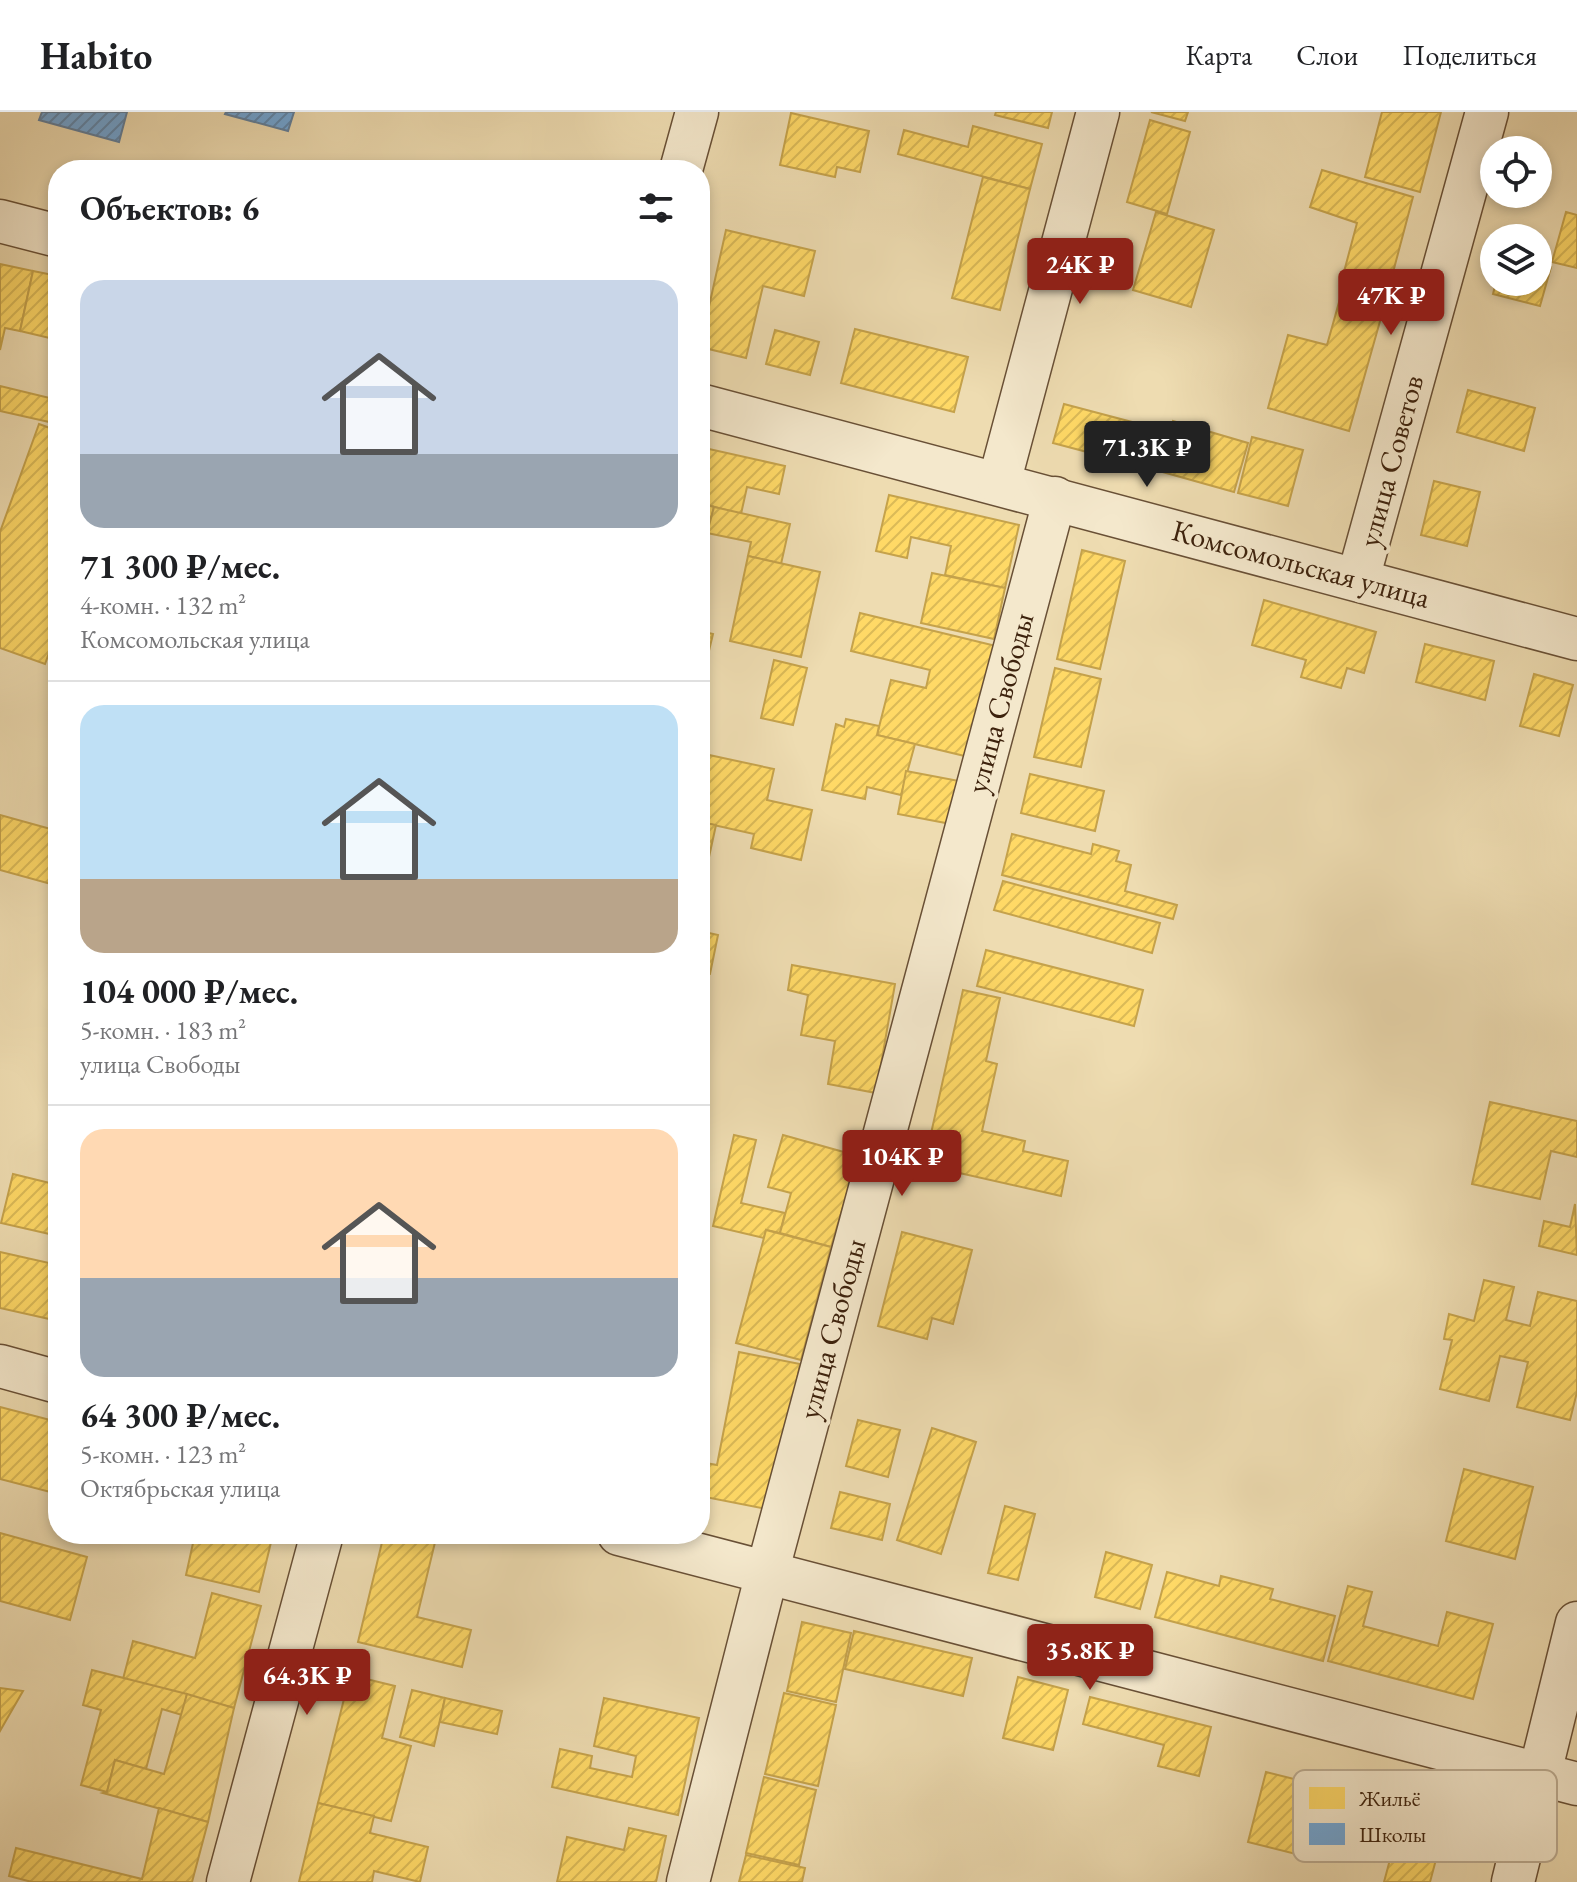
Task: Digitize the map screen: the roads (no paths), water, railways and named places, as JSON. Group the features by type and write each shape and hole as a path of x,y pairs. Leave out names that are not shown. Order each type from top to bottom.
{"street":[{"path":"684,160 697,112"},
{"path":"999,483 1098,112"},
{"name":"улица Советов","path":"1358,579 1487,112"},
{"path":"0,221 48,233"},
{"name":"Комсомольская улица","path":"710,408 1577,639"},
{"name":"улица Свободы","path":"688,1882 767,1573 1055,498"},
{"path":"0,1366 48,1379"},
{"path":"228,1882 319,1544"},
{"path":"657,1544 1521,1770"},
{"path":"1559,1780 1577,1623"},
{"path":"1513,1882 1522,1862"}]}
